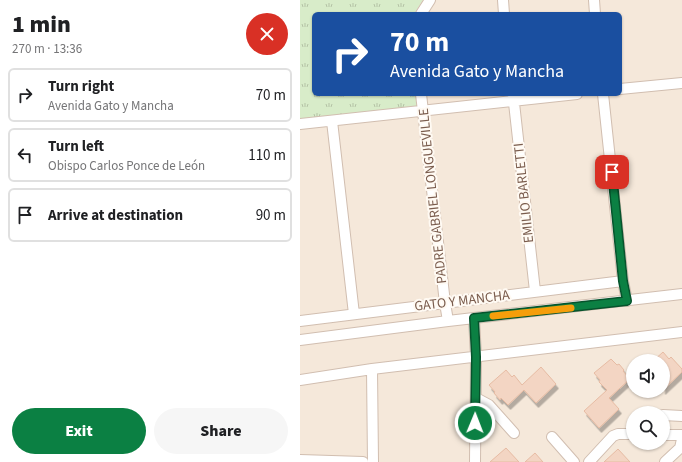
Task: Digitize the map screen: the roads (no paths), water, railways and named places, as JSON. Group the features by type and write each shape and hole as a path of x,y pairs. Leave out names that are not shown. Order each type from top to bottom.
{"street":[{"path":"422,12 430,0"},
{"path":"503,0 504,12"},
{"path":"594,0 595,12"},
{"path":"622,89 682,83"},
{"name":"PADRE GABRIEL LONGUEVILLE","path":"421,96 448,321"},
{"path":"300,124 423,111 514,97 535,96"},
{"path":"603,96 623,281 627,301"},
{"name":"EMILIO BARLETTI","path":"514,97 535,291"},
{"path":"332,121 354,314"},
{"name":"GATO Y MANCHA","path":"300,321 623,281"},
{"path":"300,340 682,294"},
{"path":"474,318 476,357 475,462"},
{"path":"300,380 372,369 682,332"},
{"path":"372,369 373,462"},
{"path":"476,398 489,406 514,433"},
{"path":"670,416 682,416"},
{"path":"589,462 614,436 618,434 626,434"},
{"path":"670,435 682,435"},
{"path":"552,437 574,462"},
{"path":"666,462 680,448 682,439"},
{"path":"300,460 363,462"}]}
